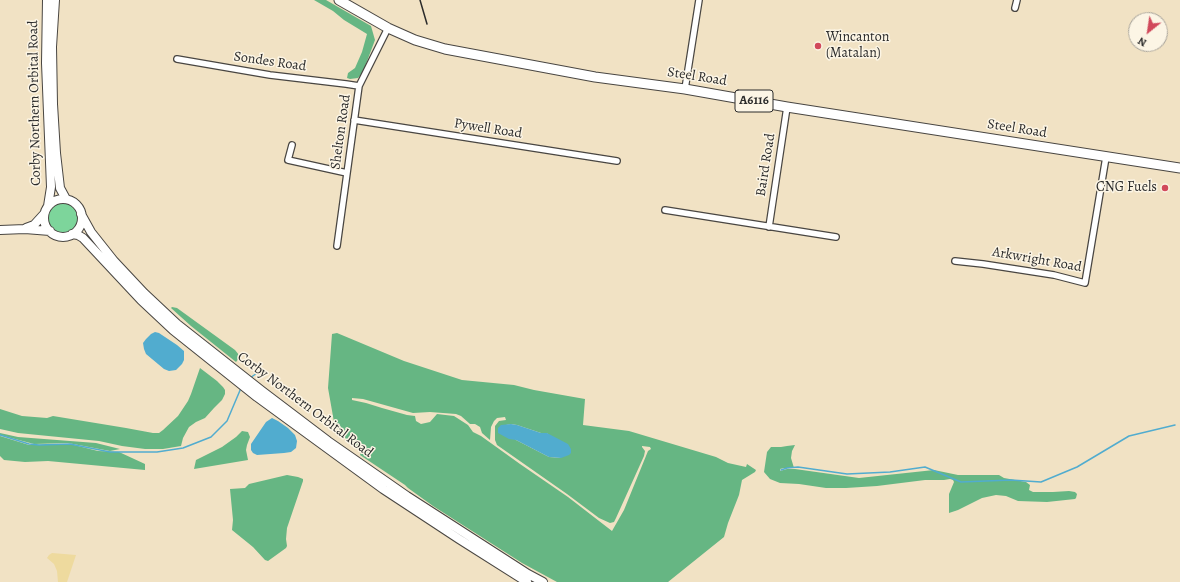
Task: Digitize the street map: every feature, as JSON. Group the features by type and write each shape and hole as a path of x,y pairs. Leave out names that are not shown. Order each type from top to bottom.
{"main road":[{"name":"Steel Road","path":"339,0 388,28 415,40 445,49 595,78 685,89 787,107 1180,168"}],"street":[{"name":"Corby Northern Orbital Road","path":"47,0 46,63 51,187 48,206"},
{"name":"Corby Northern Orbital Road","path":"55,0 52,47 55,139 60,188 66,199"},
{"path":"685,89 699,0"},
{"path":"1015,8 1017,0"},
{"name":"Shelton Road","path":"337,246 359,86 388,28"},
{"name":"Sondes Road","path":"177,59 270,75 359,86"},
{"name":"Baird Road","path":"769,227 787,107"},
{"name":"Pywell Road","path":"354,120 617,161"},
{"path":"292,145 288,160 347,173"},
{"name":"Arkwright Road","path":"955,261 1054,275 1085,283 1106,157"},
{"path":"0,230 25,229 50,232 59,236 65,236 72,234 80,226 82,220 80,209 72,201 66,199 53,201 34,225 25,229"},
{"path":"665,210 836,237"},
{"path":"44,214 45,223 50,232"},
{"name":"Corby Northern Orbital Road","path":"81,214 91,232 144,293 177,324 234,373 383,489 527,582"},
{"name":"Corby Northern Orbital Road","path":"72,234 83,238 141,300 173,330 234,373"},
{"name":"Corby Northern Orbital Road","path":"260,394 407,496 528,574 544,582"}],"green space":[{"path":"314,0 326,0 371,26 375,40 363,72 358,78 347,78 348,73 355,68 362,52 367,34"},
{"path":"63,203 74,207 78,218 74,229 63,233 52,229 48,218 52,207"},
{"path":"171,308 177,308 235,350 239,355 236,362 191,326"},
{"path":"337,333 404,361 462,380 514,385 585,399 583,425 629,431 716,457 728,463 746,467 747,464 756,470 742,480 739,495 724,537 668,582 557,582 522,563 433,506 360,455 361,452 343,436 334,422 328,388 332,334","holes":["352,398 363,399 413,413 430,412 456,414 461,416 470,424 475,424 480,427 482,433 490,440 491,427 494,421 497,418 505,417 506,420 499,421 495,426 495,440 497,445 599,518 610,523 614,522 644,456 645,451 642,446 650,447 651,449 648,451 624,510 612,531 568,497 481,436 473,432 468,425 454,416 437,414 430,422 421,424 416,421 415,416 352,400","511,424 541,433 547,433 561,458 549,457 516,440 501,426"]},
{"path":"200,368 223,387 225,394 222,400 205,418 189,427 183,438 181,446 163,449 145,449 99,441 18,433 0,429 0,409 22,416 47,418 53,416 159,433 178,416 188,401"},
{"path":"242,431 248,432 250,437 246,450 248,460 194,469 196,460 222,447"},
{"path":"0,433 18,437 96,443 120,449 110,451 68,443 34,444 0,435"},
{"path":"0,436 29,445 70,444 98,451 119,452 145,464 145,470 48,461 25,462 4,460 0,456"},
{"path":"795,445 791,458 794,468 784,468 780,469 780,471 795,469 859,478 934,470 958,475 999,475 1004,478 1026,482 1030,485 1029,490 1033,492 1069,491 1077,494 1075,499 1047,502 1018,501 1006,496 996,495 982,498 949,513 949,494 954,482 950,479 925,480 877,486 826,488 780,483 770,479 764,472 767,452 771,447"},
{"path":"287,475 298,477 303,479 303,481 287,528 287,546 268,561 232,530 233,520 230,489 245,488 249,484"}],"sand":[{"path":"52,553 76,555 67,582 58,582 57,571 54,564 47,558"}],"water":[{"path":"155,332 159,333 184,351 184,360 176,370 169,371 164,369 146,354 143,343 151,334"},
{"path":"272,418 288,428 295,435 297,441 296,448 291,452 257,455 251,450 251,444 266,422"},
{"path":"511,424 541,433 547,433 568,444 571,449 571,453 561,458 549,457 516,440 509,439 498,433 498,428 501,425"}],"waterway":[{"path":"250,378 257,373"},
{"path":"0,435 29,444 70,444 110,452 157,452 183,448 211,437 227,421 241,388"},
{"path":"781,470 798,467 847,474 890,472 925,467 961,482 1011,480 1041,482 1077,467 1129,436 1175,425"}],"railway":[{"path":"420,0 427,24"}],"place":[{"name":"Wincanton (Matalan)","path":"818,46"},
{"name":"CNG Fuels","path":"1165,188"}]}
